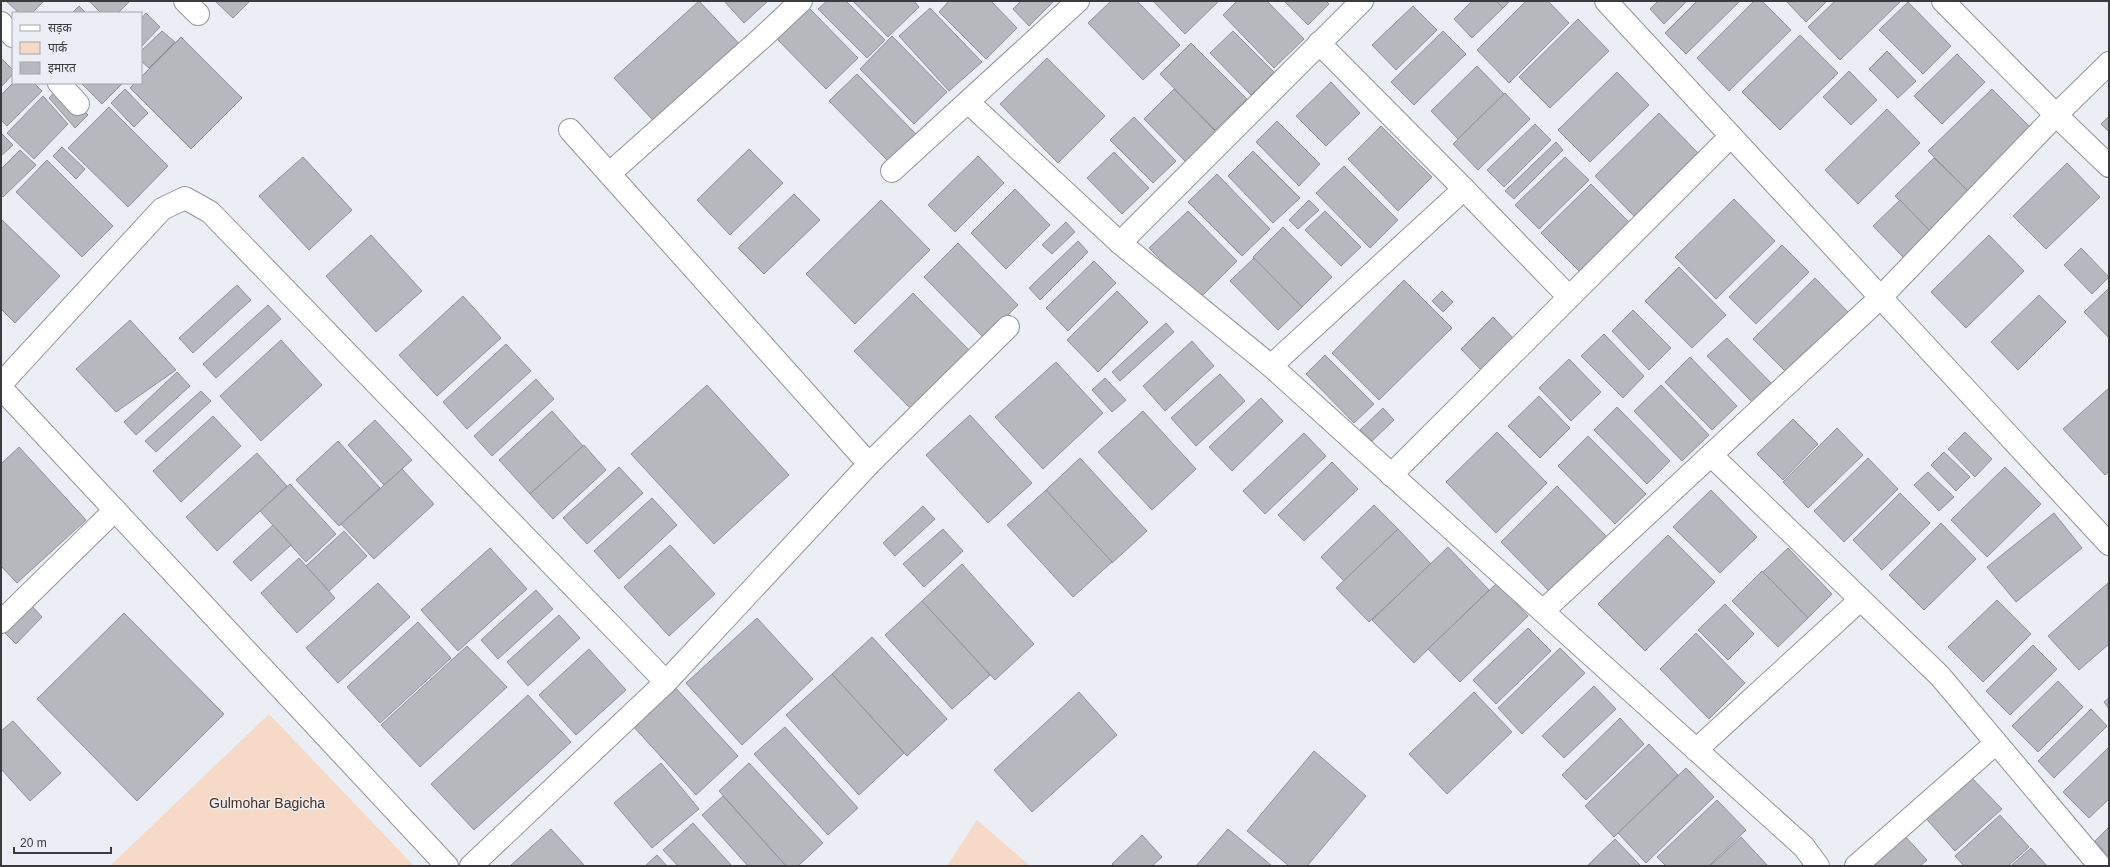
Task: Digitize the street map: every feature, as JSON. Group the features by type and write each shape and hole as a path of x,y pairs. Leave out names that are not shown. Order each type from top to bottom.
{"street":[{"path":"610,173 801,1"},
{"path":"892,171 1078,1"},
{"path":"1120,243 1362,1"},
{"path":"1606,1 2109,544"},
{"path":"1942,1 2056,116 2109,166"},
{"path":"1,23 12,35"},
{"path":"1319,43 1569,297"},
{"path":"1542,611 1881,297 2109,63"},
{"path":"60,84 78,104"},
{"path":"968,102 1120,243 1271,366 1804,847 1818,866"},
{"path":"570,130 869,464"},
{"path":"1391,475 1731,136"},
{"path":"1271,366 1464,189"},
{"path":"1,384 162,209 185,198 210,212 666,682"},
{"path":"471,866 666,682 869,464 1008,327"},
{"path":"1,388 447,866"},
{"path":"1710,455 1940,676 2100,866"},
{"path":"1,622 115,510"},
{"path":"1696,750 1860,600"},
{"path":"1856,866 1996,743"}],"green space":[{"name":"Gulmohar Bagicha","path":"269,714 414,866 111,865"},
{"path":"977,820 1030,866 947,866"}],"building":[{"path":"6,1 44,1 33,12 18,12"},
{"path":"89,1 130,1 119,12 100,12"},
{"path":"215,1 250,1 233,18"},
{"path":"699,1 745,50 660,128 614,78"},
{"path":"724,1 768,1 744,23"},
{"path":"827,1 846,1 885,40 867,58 818,9"},
{"path":"853,1 914,1 919,7 888,37"},
{"path":"949,1 991,1 1017,28 986,59 939,12"},
{"path":"1021,1 1054,1 1029,26 1013,9"},
{"path":"1111,1 1137,1 1180,45 1143,80 1088,23"},
{"path":"1153,1 1219,1 1185,34"},
{"path":"1237,1 1267,1 1304,39 1274,68 1223,15"},
{"path":"1284,1 1326,1 1329,4 1308,25"},
{"path":"1472,1 1496,1 1503,8 1472,38 1454,19"},
{"path":"1496,1 1510,1 1503,8"},
{"path":"1526,1 1548,1 1569,23 1509,83 1477,50"},
{"path":"1658,1 1687,1 1664,24 1650,9"},
{"path":"1697,1 1740,1 1686,54 1665,33"},
{"path":"1754,1 1762,1 1791,30 1729,91 1697,58"},
{"path":"1786,1 1827,1 1806,22"},
{"path":"1835,1 1901,1 1840,60 1808,27"},
{"path":"1908,2 1951,46 1923,74 1879,30"},
{"path":"79,6 85,12 73,12"},
{"path":"1413,6 1437,30 1396,70 1372,45"},
{"path":"808,7 858,58 826,89 776,38"},
{"path":"930,8 982,62 949,91 899,36"},
{"path":"146,13 160,27 142,46 142,18"},
{"path":"1578,19 1609,51 1550,108 1519,77"},
{"path":"162,31 175,42 149,68 142,62 142,50"},
{"path":"1233,31 1274,72 1251,95 1210,53"},
{"path":"1443,31 1466,54 1414,105 1391,82"},
{"path":"1800,35 1838,73 1780,130 1742,92"},
{"path":"892,36 947,92 914,124 860,69"},
{"path":"181,37 242,98 191,149 130,88 134,84 142,84 142,76"},
{"path":"1191,43 1247,99 1215,130 1160,74"},
{"path":"1887,51 1916,81 1898,98 1869,69"},
{"path":"1957,54 1985,82 1942,124 1914,96"},
{"path":"1,58 12,69 12,75 1,87"},
{"path":"1047,58 1105,116 1058,163 1000,104"},
{"path":"1477,66 1504,94 1458,139 1431,111"},
{"path":"1849,71 1877,100 1851,125 1823,97"},
{"path":"1617,72 1649,105 1590,162 1558,130"},
{"path":"857,74 919,137 891,164 829,101"},
{"path":"1331,82 1360,113 1326,146 1296,116"},
{"path":"12,84 35,84 42,91 7,126 1,120 1,95"},
{"path":"82,84 122,84 102,104"},
{"path":"59,87 88,115 75,128 49,98"},
{"path":"125,89 148,113 134,127 111,103"},
{"path":"1174,89 1216,132 1186,162 1144,119"},
{"path":"1992,89 2033,130 1969,192 1928,151"},
{"path":"1505,93 1530,119 1478,170 1453,144"},
{"path":"43,96 68,124 34,159 7,133"},
{"path":"109,107 168,166 128,207 68,148"},
{"path":"1887,109 1920,143 1858,204 1825,170"},
{"path":"1659,113 1698,153 1634,216 1595,176"},
{"path":"2109,116 2109,132 2101,124"},
{"path":"1134,117 1176,161 1153,183 1110,140"},
{"path":"1277,121 1320,164 1299,186 1256,142"},
{"path":"1535,124 1551,140 1504,187 1487,170"},
{"path":"1381,126 1432,177 1398,211 1348,159"},
{"path":"1,133 13,145 1,156"},
{"path":"1556,142 1563,150 1514,199 1505,191"},
{"path":"62,147 85,169 76,179 53,156"},
{"path":"749,149 783,183 730,235 697,200"},
{"path":"20,150 36,165 3,197 1,195 1,169"},
{"path":"1253,151 1300,198 1273,223 1228,176"},
{"path":"1114,152 1149,188 1122,214 1087,178"},
{"path":"978,156 1004,183 955,232 928,205"},
{"path":"303,157 352,210 309,250 259,196"},
{"path":"1565,157 1589,180 1539,229 1515,205"},
{"path":"1934,158 1970,193 1931,232 1895,196"},
{"path":"47,160 113,226 82,257 16,192"},
{"path":"2067,163 2100,197 2046,249 2013,216"},
{"path":"1344,166 1398,220 1370,248 1316,193"},
{"path":"1217,174 1270,229 1242,256 1188,202"},
{"path":"1591,184 1629,222 1579,271 1541,233"},
{"path":"1015,189 1050,225 1006,269 971,233"},
{"path":"794,194 820,220 764,274 738,248"},
{"path":"1734,199 1775,241 1716,299 1675,257"},
{"path":"881,200 930,250 855,324 806,274"},
{"path":"1309,200 1319,210 1298,229 1289,220"},
{"path":"1900,200 1931,232 1904,258 1873,226"},
{"path":"1188,211 1237,261 1199,299 1149,248"},
{"path":"1325,211 1361,247 1341,266 1305,230"},
{"path":"1,219 60,276 15,323 1,309"},
{"path":"1066,222 1075,232 1052,254 1042,245"},
{"path":"1283,227 1332,277 1302,307 1253,257"},
{"path":"371,235 422,291 376,332 326,276"},
{"path":"1989,235 2024,271 1966,328 1931,292"},
{"path":"1078,241 1088,252 1040,300 1029,288"},
{"path":"958,243 1018,305 984,338 924,277"},
{"path":"1782,245 1809,272 1756,324 1729,297"},
{"path":"2081,248 2109,277 2092,294 2064,265"},
{"path":"1254,258 1302,307 1278,330 1230,281"},
{"path":"1094,261 1116,283 1068,331 1046,308"},
{"path":"1679,267 1726,315 1692,348 1645,301"},
{"path":"1815,278 1849,313 1787,373 1753,339"},
{"path":"1404,280 1452,328 1379,400 1332,353"},
{"path":"237,285 251,300 193,353 179,338"},
{"path":"2109,288 2109,338 2084,312"},
{"path":"1117,291 1148,322 1098,372 1067,340"},
{"path":"1442,291 1453,302 1443,312 1432,301"},
{"path":"913,293 973,354 914,412 854,351"},
{"path":"2039,295 2066,322 2018,370 1991,342"},
{"path":"463,296 501,338 437,396 399,355"},
{"path":"268,305 281,319 216,378 203,364"},
{"path":"1633,310 1671,348 1649,370 1612,331"},
{"path":"1493,317 1515,340 1482,371 1461,349"},
{"path":"130,320 176,370 116,412 76,369"},
{"path":"1166,323 1174,332 1120,381 1112,372"},
{"path":"1604,334 1644,376 1623,398 1581,356"},
{"path":"1727,338 1771,383 1752,402 1707,356"},
{"path":"281,340 322,385 261,441 220,396"},
{"path":"1192,341 1214,366 1165,411 1143,386"},
{"path":"506,344 531,371 467,429 443,402"},
{"path":"1325,355 1374,404 1354,423 1306,374"},
{"path":"1690,357 1737,406 1712,430 1665,382"},
{"path":"1569,359 1601,392 1571,421 1539,388"},
{"path":"1056,362 1103,413 1043,469 995,417"},
{"path":"177,372 190,386 136,435 124,422"},
{"path":"1220,374 1245,401 1196,446 1171,418"},
{"path":"1105,378 1126,400 1112,412 1092,390"},
{"path":"536,379 554,399 492,456 474,436"},
{"path":"707,385 789,475 714,544 631,454"},
{"path":"1661,385 1709,435 1682,461 1634,411"},
{"path":"2109,388 2109,472 2105,475 2063,429"},
{"path":"201,391 211,401 156,452 145,441"},
{"path":"1539,396 1570,428 1540,458 1508,426"},
{"path":"1261,398 1283,421 1232,471 1209,447"},
{"path":"1617,407 1670,461 1647,484 1594,430"},
{"path":"1383,408 1394,420 1372,441 1360,430"},
{"path":"552,411 583,446 530,494 499,460"},
{"path":"1143,411 1196,469 1152,510 1098,452"},
{"path":"970,415 1032,483 988,523 926,455"},
{"path":"213,416 241,446 181,502 153,471"},
{"path":"1793,419 1818,444 1783,480 1757,454"},
{"path":"375,420 412,460 384,485 348,445"},
{"path":"1837,428 1863,455 1808,508 1783,482"},
{"path":"1497,432 1547,483 1496,533 1446,482"},
{"path":"1965,432 1992,459 1975,477 1948,449"},
{"path":"1304,433 1326,456 1265,514 1243,491"},
{"path":"1588,436 1646,494 1615,524 1558,466"},
{"path":"338,441 380,488 339,526 296,480"},
{"path":"584,445 606,470 553,519 530,494"},
{"path":"19,447 86,520 17,583 1,566 1,464"},
{"path":"1944,452 1970,477 1956,491 1931,465"},
{"path":"257,453 287,486 217,551 186,517"},
{"path":"1080,458 1147,531 1112,563 1046,490"},
{"path":"1868,458 1898,489 1844,542 1814,511"},
{"path":"1332,462 1358,489 1304,541 1278,515"},
{"path":"619,467 643,493 587,544 563,518"},
{"path":"2005,467 2041,504 1987,557 1951,520"},
{"path":"402,469 434,504 374,559 341,524"},
{"path":"1928,472 1954,497 1939,511 1914,485"},
{"path":"290,484 336,534 306,562 260,511"},
{"path":"1557,486 1609,539 1553,595 1501,542"},
{"path":"1046,490 1112,562 1073,597 1007,525"},
{"path":"1711,490 1757,537 1720,573 1673,527"},
{"path":"1900,493 1930,523 1882,570 1853,540"},
{"path":"652,498 677,525 619,579 594,551"},
{"path":"1374,505 1398,529 1344,581 1321,557"},
{"path":"923,506 935,519 895,556 883,543"},
{"path":"2054,513 2082,548 2016,602 1987,567"},
{"path":"1941,523 1976,559 1924,610 1889,575"},
{"path":"273,525 291,545 251,581 233,562"},
{"path":"943,529 963,551 924,587 903,564"},
{"path":"1398,529 1431,564 1369,622 1336,588"},
{"path":"344,531 367,556 329,591 306,566"},
{"path":"1668,535 1715,582 1645,651 1598,604"},
{"path":"670,545 715,594 669,636 624,587"},
{"path":"1448,547 1489,590 1414,663 1372,620"},
{"path":"490,548 527,589 458,651 421,610"},
{"path":"1788,548 1832,594 1808,618 1763,572"},
{"path":"299,558 335,598 297,633 261,593"},
{"path":"962,564 1034,644 995,680 922,601"},
{"path":"1762,571 1808,618 1778,647 1732,601"},
{"path":"378,583 410,617 338,683 306,648"},
{"path":"1497,583 1528,616 1460,682 1428,649"},
{"path":"2108,583 2109,644 2079,670 2048,636"},
{"path":"536,590 553,609 498,659 481,640"},
{"path":"1997,600 2031,634 1983,682 1948,647"},
{"path":"922,601 990,675 952,709 885,635"},
{"path":"1725,604 1754,634 1728,660 1698,630"},
{"path":"31,605 42,617 16,644 4,632"},
{"path":"124,613 224,714 137,801 37,699"},
{"path":"559,615 580,638 528,686 507,662"},
{"path":"757,618 813,679 742,745 686,683"},
{"path":"418,622 451,658 380,723 347,687"},
{"path":"1528,628 1551,651 1496,704 1473,680"},
{"path":"1696,633 1745,683 1709,719 1660,669"},
{"path":"872,637 947,719 907,756 832,674"},
{"path":"2033,645 2057,669 2010,715 1986,691"},
{"path":"467,646 507,687 420,767 381,725"},
{"path":"1560,648 1585,673 1522,734 1498,708"},
{"path":"589,649 626,690 576,735 539,695"},
{"path":"832,674 904,753 859,795 786,715"},
{"path":"2058,681 2083,707 2038,752 2012,726"},
{"path":"673,685 738,756 696,795 631,724"},
{"path":"1594,686 1616,709 1564,758 1542,736"},
{"path":"1079,692 1117,735 1032,812 994,770"},
{"path":"1474,692 1512,732 1447,794 1409,754"},
{"path":"528,695 571,742 474,830 431,784"},
{"path":"2109,698 2109,709 2104,702"},
{"path":"2091,709 2107,726 2054,778 2038,761"},
{"path":"1620,718 1644,744 1586,800 1562,775"},
{"path":"13,721 61,773 30,801 1,769 1,731"},
{"path":"785,727 858,808 828,835 754,754"},
{"path":"1649,744 1678,775 1614,837 1585,806"},
{"path":"2109,747 2109,799 2089,818 2063,792"},
{"path":"1314,751 1366,796 1307,866 1289,866 1247,831"},
{"path":"661,763 699,809 652,848 614,803"},
{"path":"749,763 823,843 798,866 786,866 719,791"},
{"path":"1686,768 1714,797 1646,863 1618,833"},
{"path":"1968,774 2002,809 1955,851 1922,814"},
{"path":"723,796 786,866 748,866 702,815"},
{"path":"1717,800 1746,830 1709,866 1666,866 1657,857"},
{"path":"2000,815 2029,847 2008,866 1964,866 1955,856"},
{"path":"693,823 732,866 678,866 663,850"},
{"path":"2109,827 2109,857 2095,841"},
{"path":"551,829 585,866 510,866"},
{"path":"1228,829 1272,866 1196,866"},
{"path":"1903,834 1927,860 1920,866 1866,866"},
{"path":"1142,835 1162,857 1152,866 1114,866 1112,864"},
{"path":"1741,837 1768,866 1710,866"},
{"path":"1615,839 1641,866 1587,866"},
{"path":"2031,848 2047,866 2011,866"},
{"path":"657,855 667,866 645,866"}]}
